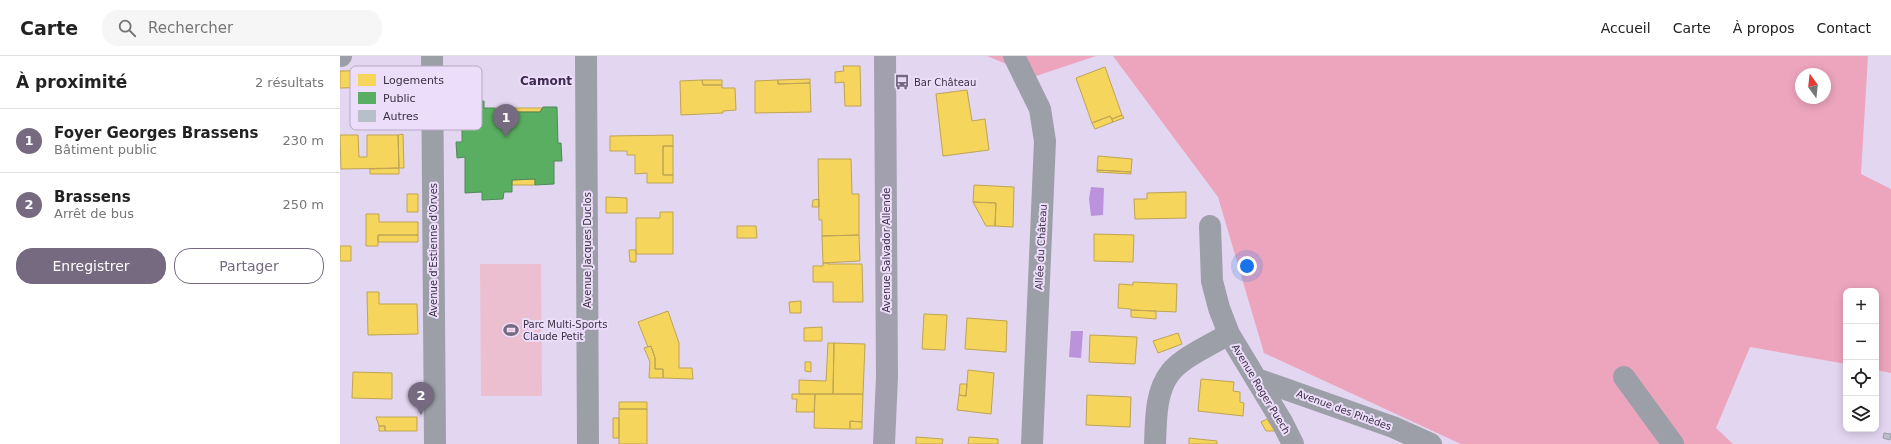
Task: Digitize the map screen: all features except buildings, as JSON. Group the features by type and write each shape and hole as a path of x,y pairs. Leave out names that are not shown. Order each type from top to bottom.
{"main road":[{"name":"Avenue Salvador Allende","path":"884,444 887,377 886,56"}],"street":[{"name":"Avenue d'Estienne d'Orves","path":"432,56 432,66"},
{"name":"Avenue Jacques Duclos","path":"586,56 588,444"},
{"name":"Allée du Château","path":"1014,56 1040,109 1045,141 1032,444"},
{"name":"Avenue d'Estienne d'Orves","path":"433,130 435,444"},
{"name":"Avenue Roger Puech","path":"1210,226 1212,281 1228,334 1257,379 1293,444"},
{"path":"1155,444 1158,404 1164,384 1170,373 1189,357 1228,334"},
{"path":"1624,377 1673,444"},
{"name":"Avenue des Pinèdes","path":"1257,379 1393,427 1431,444"}],"shaded area":[{"path":"987,56 1096,56 1036,76"},
{"path":"1113,56 1868,56 1861,174 1891,189 1891,373 1879,371 1879,288 1843,288 1843,363 1750,347 1716,428 1733,444 1461,444 1264,353 1218,197"},
{"path":"1091,187 1104,188 1103,215 1091,216 1089,199"},
{"name":"Parc Multi-Sports Claude Petit","path":"480,264 541,264 542,396 481,396"},
{"path":"1071,331 1083,331 1081,358 1069,357"}],"place":[{"name":"Bar Château","path":"902,82"},
{"name":"Foyer Georges Brassens","path":"506,137"},
{"name":"Parc Multi-Sports Claude Petit","path":"511,330"},
{"name":"Brassens","path":"421,415"}],"district":[{"name":"Camont","path":"546,81"}]}
